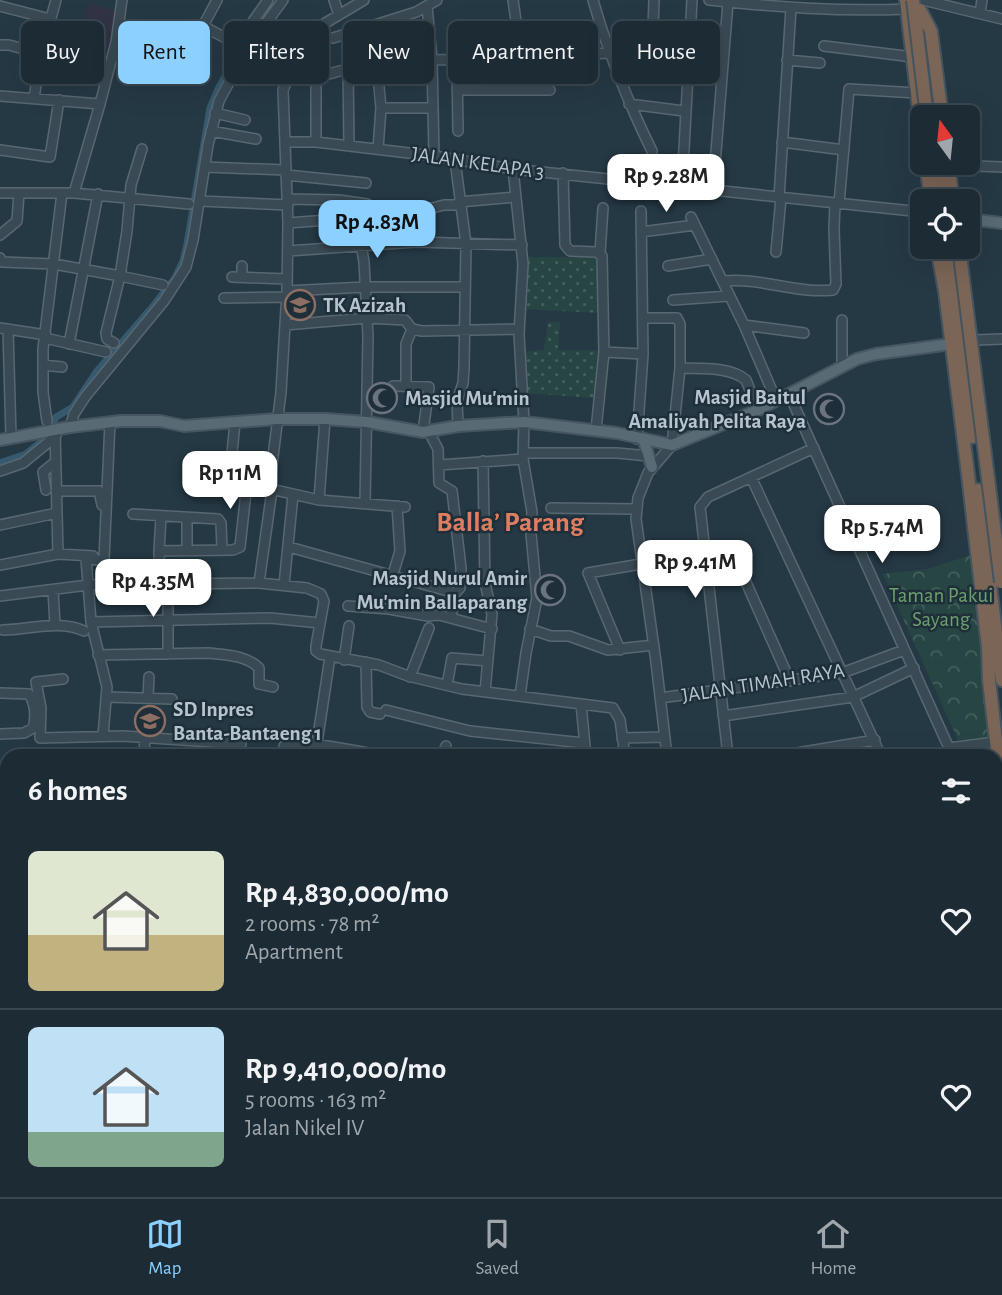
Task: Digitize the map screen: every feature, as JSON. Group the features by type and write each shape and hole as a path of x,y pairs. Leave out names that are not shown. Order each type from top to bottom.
{"highway":[{"path":"915,3 928,30 939,105"},
{"path":"915,3 913,57 918,105"},
{"path":"915,3 925,105"},
{"path":"915,3 931,105"},
{"path":"915,3 931,32 940,105"},
{"path":"917,93 923,100 928,100 936,91"},
{"path":"939,259 999,724"},
{"path":"947,259 999,724 995,742 997,749"},
{"path":"948,259 1002,680"},
{"path":"961,259 1002,610"},
{"path":"961,259 1002,586"}],"main road":[{"path":"928,30 933,37 941,105"},
{"path":"980,220 1002,223"},
{"path":"6,439 110,422 150,421 184,426 277,419 325,419 367,422 426,432 458,426 524,422 596,430 672,445 758,410 857,359 951,344"},
{"path":"973,346 1002,568"},
{"path":"641,440 651,461"}],"street":[{"path":"0,6 50,19 56,0"},
{"path":"119,21 122,0"},
{"path":"206,21 217,0"},
{"path":"256,21 268,0"},
{"path":"265,21 284,0"},
{"path":"334,0 339,15"},
{"path":"328,21 364,0"},
{"path":"329,38 416,12 437,0"},
{"path":"513,0 518,35 558,32 590,54 612,53"},
{"path":"593,0 609,53 629,104 652,151"},
{"path":"653,21 654,0"},
{"path":"691,21 692,0"},
{"path":"709,0 778,3 791,8 915,3 1002,19"},
{"path":"980,13 982,0"},
{"path":"713,190 728,2"},
{"path":"427,6 428,21"},
{"path":"776,252 791,8"},
{"path":"75,193 118,28"},
{"path":"0,45 21,48"},
{"path":"824,46 913,57"},
{"path":"434,59 456,62 458,131"},
{"path":"787,60 820,63"},
{"path":"34,98 36,84"},
{"path":"70,427 85,397 176,284 190,257 211,131 227,84"},
{"path":"259,583 271,490 287,294 288,202 283,90 287,84"},
{"path":"316,84 316,142"},
{"path":"348,84 349,145"},
{"path":"378,149 381,108 379,84"},
{"path":"433,84 434,156"},
{"path":"682,186 686,84"},
{"path":"723,281 744,280 765,285 833,290 836,284 834,229 849,89 917,93"},
{"path":"457,90 550,90"},
{"path":"0,96 100,104"},
{"path":"0,150 48,158 52,153 58,100"},
{"path":"629,104 684,111"},
{"path":"381,108 433,108"},
{"path":"215,113 245,120"},
{"path":"211,131 256,139"},
{"name":"JALAN KELAPA 3","path":"285,142 349,145 513,169 910,211"},
{"path":"782,142 844,150"},
{"path":"114,343 107,339 106,333 120,275 129,197 142,149"},
{"path":"455,160 466,244 464,368 463,383 457,401 458,426"},
{"path":"980,165 1002,167"},
{"path":"205,167 366,183"},
{"path":"513,169 522,245 519,329 523,456 532,512 531,534 537,585 520,696"},
{"path":"564,173 565,245 576,252 600,253"},
{"path":"0,193 98,194 188,204"},
{"path":"0,235 17,221 19,193"},
{"path":"58,554 57,513 51,490 54,463 52,430 43,392 43,365 62,194"},
{"path":"69,344 98,194"},
{"path":"400,211 420,211 444,205 515,197"},
{"path":"200,201 339,200 367,204 372,222 386,223"},
{"path":"596,430 604,352 600,253 603,208"},
{"path":"420,211 423,217 423,242"},
{"path":"641,211 641,440"},
{"path":"288,223 356,218 368,318 366,503"},
{"path":"641,232 693,221 744,325 776,400"},
{"path":"288,251 423,242 522,245"},
{"path":"668,266 712,259"},
{"path":"1,260 54,264 163,285"},
{"path":"242,266 237,277 287,279"},
{"path":"224,298 365,287 465,287"},
{"path":"673,300 729,296"},
{"path":"285,325 368,318 405,320 412,329 428,331 519,329"},
{"path":"643,318 678,319 680,324 680,368 672,445 651,461 641,486 636,519 666,749"},
{"path":"842,320 842,368"},
{"path":"744,325 804,333"},
{"path":"6,439 4,328 106,352"},
{"path":"406,386 407,340 412,329"},
{"path":"973,346 1002,339"},
{"path":"604,352 643,354"},
{"path":"43,365 62,367"},
{"path":"680,368 714,369 742,376 758,410"},
{"path":"393,386 429,388 426,432 437,446 439,482 452,491 461,549 461,585 455,593 451,618"},
{"path":"789,394 949,749"},
{"path":"319,500 325,419"},
{"path":"103,736 107,687 91,622 86,559 104,560 110,422"},
{"path":"235,422 230,478 319,500 401,507 400,551 393,574"},
{"path":"0,471 23,463 52,430"},
{"path":"726,749 700,507 708,497 814,448"},
{"path":"439,465 523,456 617,453 651,461"},
{"path":"483,461 485,583 486,597 491,606 492,629 485,692"},
{"path":"751,477 878,749"},
{"path":"159,551 237,550 241,544 247,483"},
{"path":"0,565 58,554 99,554 102,500 99,491 51,490"},
{"path":"284,585 293,495"},
{"path":"551,508 637,509"},
{"path":"0,525 57,513"},
{"path":"133,514 220,520 222,550"},
{"path":"161,517 159,551 168,620 168,653"},
{"path":"187,519 187,550"},
{"path":"289,547 455,593"},
{"path":"706,560 727,557 737,562 790,681"},
{"path":"620,650 588,573 641,564"},
{"path":"0,596 24,589 52,590 88,585 259,583 303,587 321,594 325,605 316,651 330,657 379,665 410,677 447,685 615,710 624,749"},
{"path":"52,590 55,625"},
{"path":"348,606 389,609 428,617 435,615 492,629"},
{"path":"91,622 270,618 320,623"},
{"path":"3,630 55,625 77,627 84,631"},
{"path":"344,660 349,626"},
{"path":"410,677 429,628"},
{"path":"530,629 551,636 569,636 608,650 654,645"},
{"name":"JALAN TIMAH RAYA","path":"660,698 842,673 904,650"},
{"path":"99,655 208,653 240,657 257,666 259,684 273,687"},
{"path":"285,746 316,749 330,657"},
{"path":"447,685 452,658 488,661"},
{"path":"366,662 367,707 370,712 383,712 470,731 584,743"},
{"path":"723,716 853,697 914,668"},
{"path":"148,698 149,677"},
{"path":"63,679 36,681 40,708 40,738 145,737 241,744"},
{"path":"0,693 27,693 31,695 34,705 33,728 24,733 0,734"},
{"path":"107,697 172,699"},
{"path":"582,704 585,749"},
{"path":"144,749 145,737"},
{"path":"622,738 665,737"},
{"path":"821,749 875,740"},
{"path":"214,749 215,741"},
{"path":"964,749 995,742"}],"shaded area":[{"path":"89,3 116,11 107,51 104,50 104,21 84,21"}],"green space":[{"path":"527,257 596,257 600,313 523,309 527,289"},
{"path":"548,322 560,322 558,350 601,350 595,398 525,393 523,352 544,350"},
{"name":"Taman Pakui Sayang","path":"974,554 995,736 958,740 883,574 928,569"}],"waterway":[{"path":"0,463 26,454 42,441 56,417 73,407 97,371 175,278 187,244 210,108 224,78"}],"place":[{"name":"TK Azizah","path":"300,305"},
{"name":"Masjid Mu'min","path":"382,398"},
{"name":"Masjid Baitul Amaliyah Pelita Raya","path":"829,409"},
{"name":"Masjid Nurul Amir Mu'min Ballaparang","path":"550,590"},
{"name":"SD Inpres Banta-Bantaeng 1","path":"150,721"}],"district":[{"name":"Ballaʼ Parang","path":"510,523"}]}
